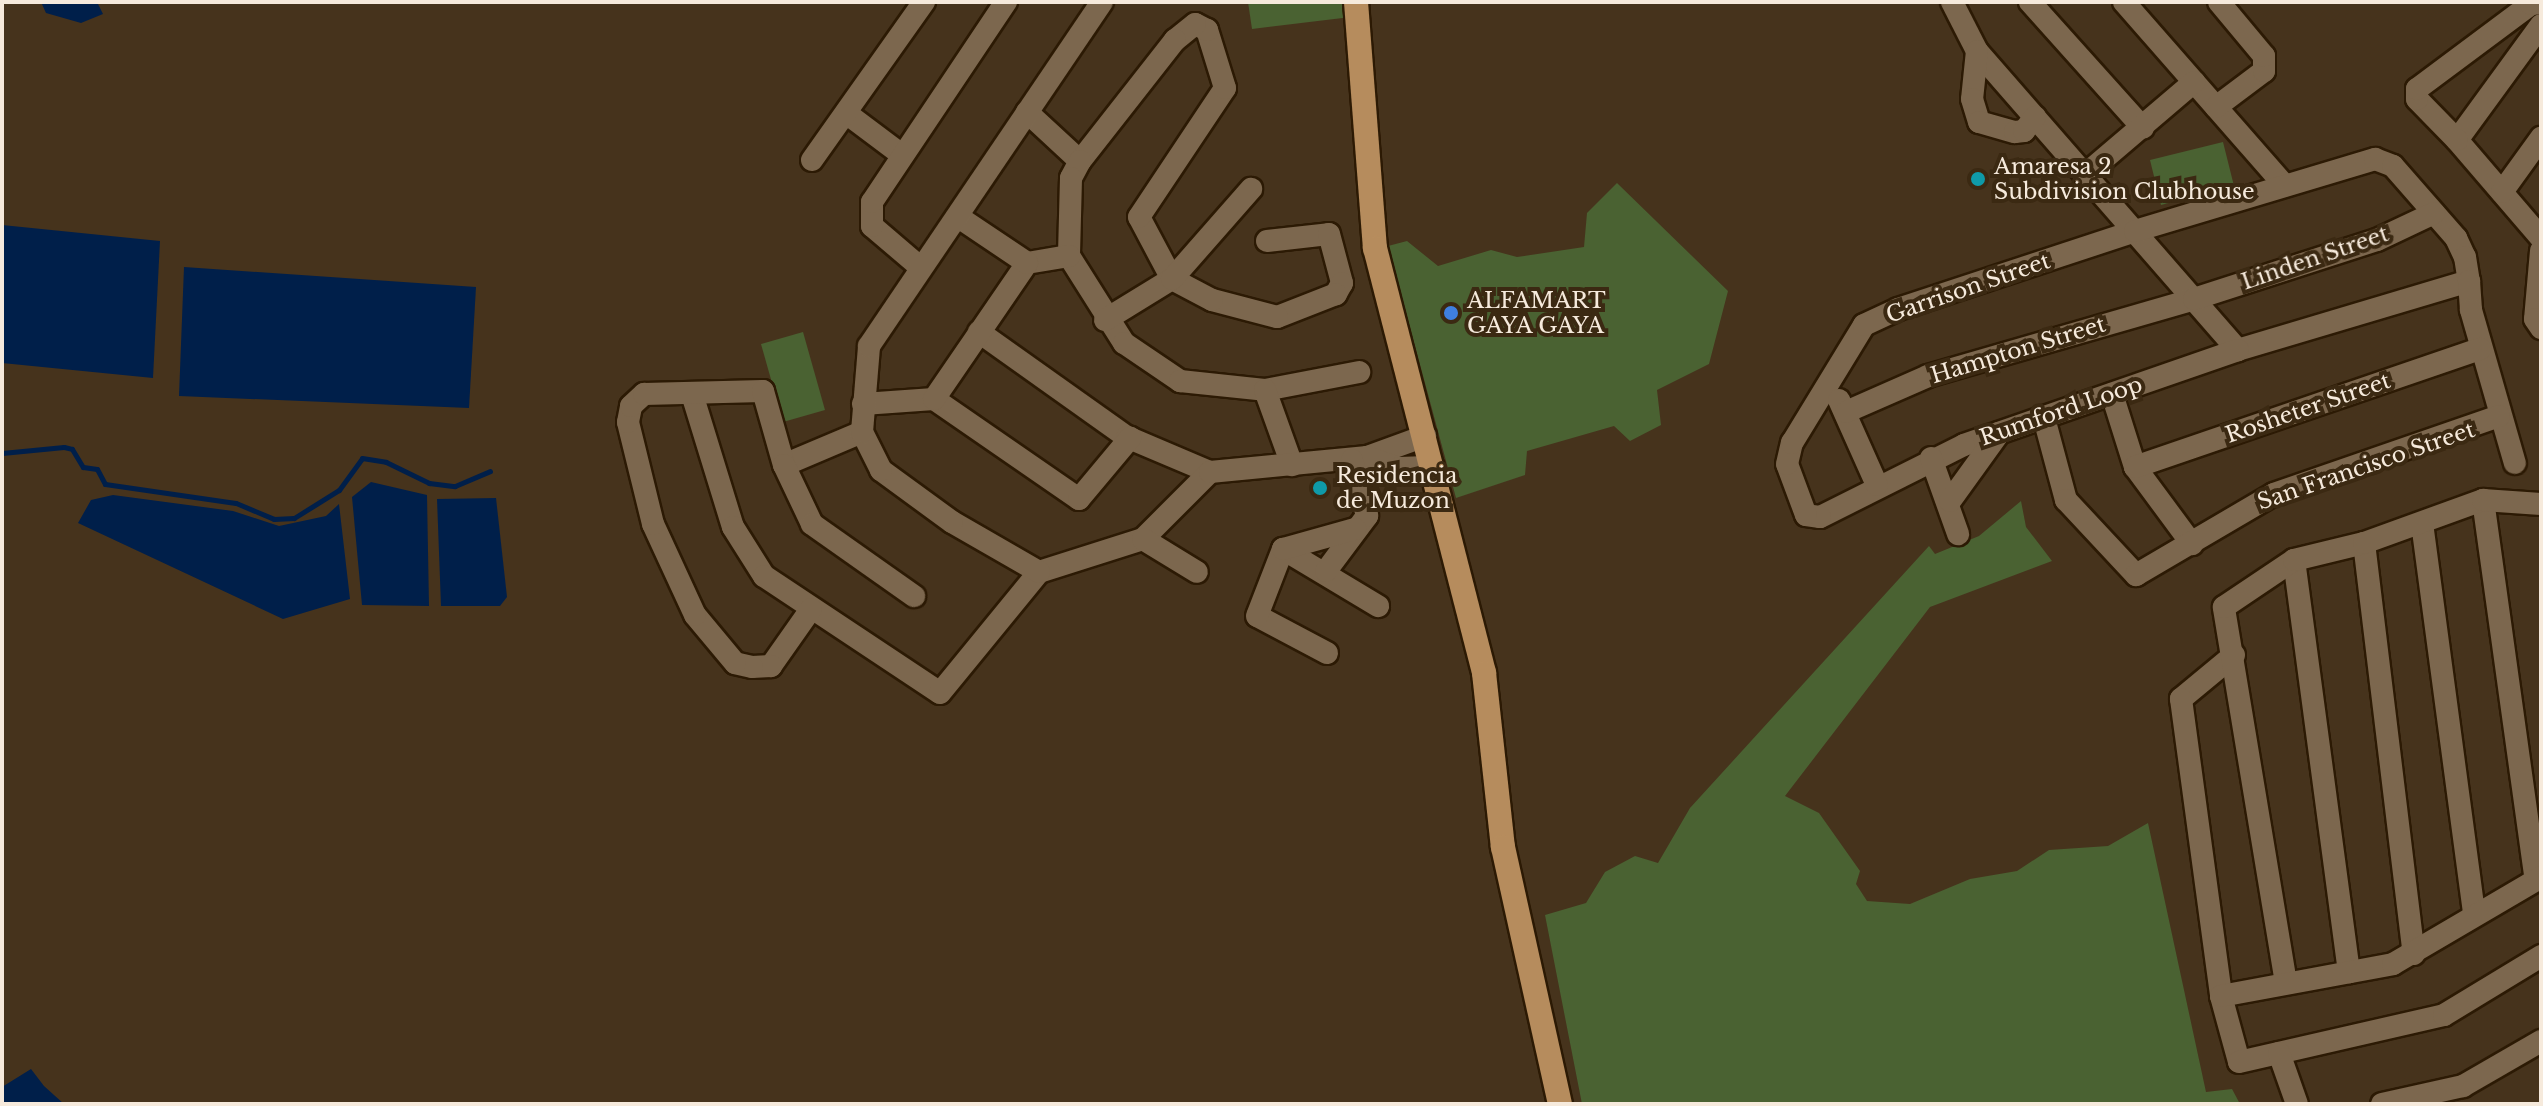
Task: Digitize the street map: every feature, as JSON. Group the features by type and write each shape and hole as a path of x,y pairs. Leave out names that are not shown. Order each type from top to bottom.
{"main road":[{"path":"1356,2 1375,248 1484,673 1503,847 1560,1104"}],"street":[{"path":"812,160 924,2"},
{"path":"1039,572 952,522 881,470 862,432 869,346 920,267 960,218 1102,2"},
{"path":"1952,2 1977,51 2238,350"},
{"path":"2030,2 2143,128"},
{"path":"2124,2 2285,186"},
{"path":"2216,107 2264,71 2264,56 2219,2"},
{"path":"920,267 872,226 872,202 1003,3"},
{"path":"2541,3 2519,13 2417,89 2417,99 2457,140 2541,238"},
{"path":"1267,241 1329,234 1342,283 1336,294 1277,317 1212,300 1172,279 1139,217 1225,88 1207,30 1195,24 1175,40 1080,161 1071,178 1069,256 1105,320 1124,343 1180,381 1265,390 1359,372"},
{"path":"2457,140 2541,25"},
{"path":"1977,51 1972,99 1979,122 2015,132 2024,131 2035,117"},
{"path":"2086,174 2194,82"},
{"path":"1027,112 1080,161"},
{"path":"846,113 902,155"},
{"path":"2502,192 2541,138"},
{"name":"Garrison Street","path":"1829,381 1864,325 1898,309 2135,231 2285,186 2384,160 2434,213"},
{"path":"1105,320 1172,279 1251,189"},
{"path":"2434,213 2456,238 2469,281 2480,349 2499,416 2510,434 2515,463"},
{"name":"Linden Street","path":"2194,299 2377,240 2434,213"},
{"path":"960,218 1027,263 1069,256"},
{"path":"2541,251 2535,319 2541,328"},
{"path":"934,399 1027,263"},
{"name":"Rumford Loop","path":"1829,381 1788,452 1801,506 1806,515 1820,517 1931,458 1999,433 2238,350 2469,281"},
{"name":"Hampton Street","path":"1846,412 1928,376 2194,299"},
{"path":"979,332 1130,438 1210,472 1359,459 1425,436"},
{"name":"Rosheter Street","path":"2135,467 2480,349"},
{"path":"1829,381 1846,412 1877,485"},
{"path":"1265,390 1292,465"},
{"path":"811,609 771,666 752,667 735,663 695,615 653,524 628,422 631,406 644,394 763,391 784,465 812,524 914,596"},
{"path":"692,394 733,527 764,576 940,693 1039,572 1143,539 1210,472"},
{"path":"2112,394 2135,467 2192,544"},
{"path":"863,404 934,399 1079,499 1130,438"},
{"name":"San Francisco Street","path":"2044,418 2066,500 2126,571 2146,573 2274,494 2499,416"},
{"path":"784,465 862,432"},
{"path":"1950,501 1999,433"},
{"path":"1931,458 1950,501 1958,534"},
{"path":"1359,459 1399,468 1433,467"},
{"path":"1326,571 1367,516 1359,459"},
{"path":"2221,996 2349,972 2414,954 2474,914 2538,879 2483,500"},
{"path":"2286,983 2224,607 2294,560 2364,543 2483,500 2541,504"},
{"path":"2422,523 2474,914"},
{"path":"1283,549 1355,529"},
{"path":"1143,539 1197,572"},
{"path":"2364,543 2414,954"},
{"path":"1283,549 1326,571 1378,606"},
{"path":"1283,549 1257,616 1327,653"},
{"path":"2294,560 2349,972"},
{"path":"2234,655 2181,699 2221,996 2239,1062 2444,1015 2541,956"},
{"path":"2382,1104 2463,1086 2541,1041"},
{"path":"2279,1053 2297,1104"}],"green space":[{"path":"1248,2 1350,2 1351,17 1252,29"},
{"path":"2223,142 2234,186 2161,205 2150,160"},
{"path":"1617,183 1728,291 1709,364 1657,390 1661,425 1630,441 1614,426 1527,451 1525,475 1456,498 1388,246 1407,241 1438,266 1491,250 1517,257 1584,247 1587,213"},
{"path":"803,332 825,410 783,422 761,344"},
{"path":"2021,501 2026,527 2052,561 1930,607 1785,796 1819,813 1860,871 1856,884 1867,901 1910,904 1970,879 2017,871 2049,850 2108,846 2148,823 2206,1092 2232,1089 2240,1104 1582,1104 1545,915 1586,903 1605,872 1635,856 1658,863 1690,808 1929,546 1935,554 1979,536"}],"water":[{"path":"41,2 97,2 103,14 81,23 46,13"},
{"path":"2,225 160,241 153,378 2,363"},
{"path":"184,267 476,287 469,408 179,396"},
{"path":"371,482 427,495 429,606 362,605 352,497"},
{"path":"113,495 233,511 279,526 326,516 339,504 350,599 283,619 78,523 91,500"},
{"path":"496,498 507,597 500,606 441,606 437,499"},
{"path":"31,1069 64,1104 2,1104 2,1087"}],"waterway":[{"path":"2,453 64,447 72,449 83,467 97,469 105,484 236,503 274,519 294,518 339,490 362,458 386,462 429,483 455,486 490,471"}],"place":[{"name":"Amaresa 2 Subdivision Clubhouse","path":"1978,179"},
{"name":"ALFAMART GAYA GAYA","path":"1451,313"},
{"name":"Residencia de Muzon","path":"1320,488"}]}
